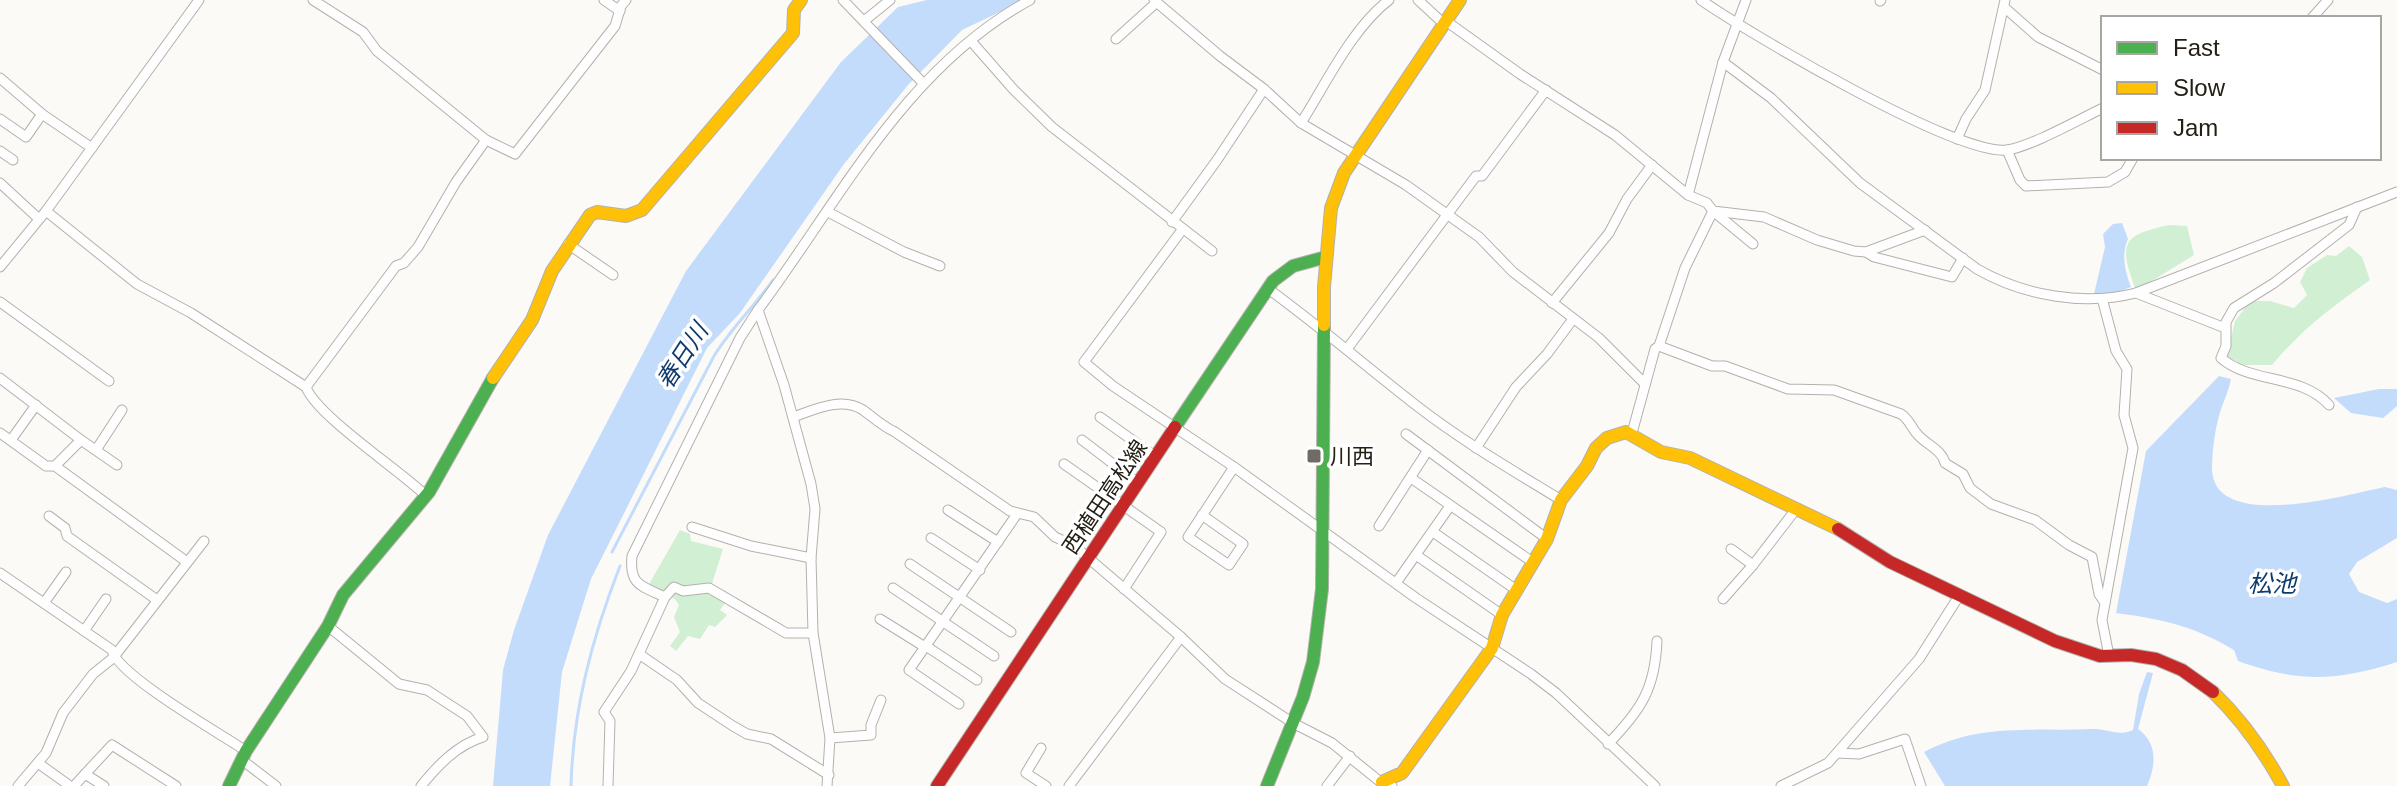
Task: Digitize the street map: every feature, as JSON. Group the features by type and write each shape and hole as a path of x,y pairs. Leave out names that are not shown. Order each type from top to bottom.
{"street":[{"path":"0,267 46,211 199,0"},
{"path":"313,0 363,32 377,51 486,140 515,154 610,33 626,0"},
{"path":"604,0 620,11"},
{"path":"229,786 244,756 328,626 343,595 424,494 429,492 492,379 532,320 552,271 568,244 590,215 597,212 626,216 642,210 793,33 794,10 801,0"},
{"path":"843,0 921,81"},
{"path":"866,23 890,0"},
{"path":"665,597 639,585 631,570 632,556 740,338 882,132 921,81 1008,12 1030,0"},
{"path":"1301,123 1354,41 1372,16 1389,0"},
{"path":"1418,0 1445,22 1615,135 1688,195 1707,203 1753,244"},
{"path":"1267,786 1293,723 1313,662 1319,630 1323,329 1331,208 1344,173 1460,0"},
{"path":"1701,0 1899,113 1982,147 2007,150 2101,109"},
{"path":"1688,195 1723,62 1746,0"},
{"path":"2314,16 2328,0"},
{"path":"1116,39 1155,1 1301,123 1425,197 1479,237 1513,272 1599,338 1645,384"},
{"path":"1957,139 1985,90 2004,3"},
{"path":"2004,3 2038,37 2101,69"},
{"path":"971,41 1052,127 1212,251"},
{"path":"1723,62 1771,98 1860,183 1994,278 2030,291 2095,300 2136,293 2397,192"},
{"path":"1,79 42,114 92,148"},
{"path":"1172,222 1264,89"},
{"path":"1347,349 1446,215 1476,176 1482,176 1546,90"},
{"path":"0,119 26,137 42,114"},
{"path":"306,387 396,266 404,263 418,247 456,182 486,140"},
{"path":"2007,150 2020,180 2026,186 2108,182 2125,172 2132,160"},
{"path":"0,151 13,160"},
{"path":"1552,303 1609,233 1627,199 1652,165"},
{"path":"0,183 39,219"},
{"path":"2329,405 2321,396 2289,382 2226,363 2221,358 2226,346 2225,328 2234,308 2274,283 2349,225 2357,207"},
{"path":"46,211 137,284 191,313 306,387 309,395 339,424 424,494"},
{"path":"1713,211 1764,217 1831,246 1866,252 1874,257 1952,277 1963,258"},
{"path":"1632,433 1655,349 1659,346 1685,268 1713,211"},
{"path":"828,212 904,252 940,266"},
{"path":"1182,230 1084,362 1175,429 1556,693 1655,786"},
{"path":"1866,252 1925,230"},
{"path":"568,244 613,275"},
{"name":"西植田高松線","path":"937,786 1267,288 1288,266 1302,260 1326,257"},
{"path":"1267,288 1323,329 1418,407 1476,448 1561,500"},
{"path":"2136,293 2225,328"},
{"path":"0,302 109,381"},
{"path":"2103,302 2116,351 2127,369 2124,415 2133,448 2102,620 2109,656"},
{"path":"758,310 793,417 815,509 811,558 813,633 830,738 827,786"},
{"path":"1476,448 1516,387 1547,354 1573,319"},
{"path":"1659,346 1788,389 1834,390 1901,414 1916,434 1944,456 1945,463 1963,474 1970,488 1991,504 2035,520 2069,545 2092,557 2097,586 2105,603"},
{"path":"0,378 117,465"},
{"path":"793,417 832,404 854,405 880,426 895,432 1017,514 1041,522 1052,535 1073,545 1181,637 1225,679 1293,723 1332,743 1387,784 1402,779 1492,648 1502,615 1547,539 1561,500 1587,466 1596,448 1607,438 1626,432 1661,452 1690,458 1830,524 1890,562 2055,641 2100,656 2156,659 2182,670 2208,687 2249,730 2283,786"},
{"path":"11,440 36,405"},
{"path":"96,450 122,410"},
{"path":"1100,417 1156,457"},
{"path":"0,433 46,466 55,466 187,562"},
{"path":"1406,434 1547,539"},
{"path":"55,466 81,440"},
{"path":"1082,440 1138,483"},
{"path":"1379,526 1428,450"},
{"path":"1064,464 1161,532 1124,589"},
{"path":"1202,515 1243,544 1229,565 1188,537 1202,515 1234,467"},
{"path":"1411,478 1534,563"},
{"path":"1396,583 1450,506"},
{"path":"1723,599 1797,508"},
{"path":"948,510 998,542"},
{"path":"959,704 909,670 1017,514"},
{"path":"49,516 65,528 67,536 157,600"},
{"path":"692,527 751,546 811,558"},
{"path":"1433,532 1515,589"},
{"path":"931,538 980,570"},
{"path":"18,786 46,753 63,713 93,674 113,658 204,541"},
{"path":"1731,549 1753,565"},
{"path":"1416,555 1502,615"},
{"path":"910,564 1011,632"},
{"path":"44,603 66,572"},
{"path":"0,573 112,650 113,658 244,756 276,786"},
{"path":"608,786 610,721 604,712 639,654 665,597 674,587 683,591 709,588 786,633 813,633"},
{"path":"893,588 994,656"},
{"path":"1781,786 1828,763 1919,659 1959,596"},
{"path":"84,631 106,599"},
{"path":"880,619 977,680"},
{"path":"328,626 399,684 427,690 467,716 483,737 450,754 421,786"},
{"path":"1069,786 1181,637"},
{"path":"1608,744 1631,720 1653,681 1657,641"},
{"path":"639,654 677,680 698,703 733,726 747,734 771,739 829,775"},
{"path":"830,738 871,735 871,725 881,700"},
{"path":"1837,753 1859,754 1905,739 1921,786"},
{"path":"38,763 72,786 112,745 176,786"},
{"path":"1041,748 1026,773 1046,786"},
{"path":"1327,786 1350,756"},
{"path":"85,774 104,786"}],"green space":[{"path":"2169,225 2187,226 2194,255 2135,288 2127,260 2128,243 2142,233"},
{"path":"2349,246 2362,257 2370,280 2318,319 2272,365 2244,365 2227,356 2235,321 2250,301 2270,301 2294,308 2307,295 2300,282 2307,268 2327,255 2336,256"},
{"path":"680,530 690,534 691,541 723,549 709,593 726,602 720,610 727,615 715,627 709,625 700,639 688,636 676,651 670,646 680,632 674,617 679,605 675,599 648,586"}],"water":[{"name":"春日川","path":"927,0 1025,0 962,30 908,85 844,164 740,313 707,348 591,579 562,672 550,786 493,786 503,670 548,535 686,271 841,62 898,7"},
{"path":"2122,223 2128,239 2125,263 2131,287 2113,294 2096,295 2105,247 2103,234 2113,224"},
{"name":"松池","path":"2219,376 2231,379 2219,415 2212,470 2219,489 2235,500 2259,505 2286,505 2385,487 2397,490 2397,538 2357,562 2349,574 2359,592 2387,603 2397,599 2397,662 2336,676 2280,673 2238,661 2234,650 2191,629 2116,613 2146,451"},
{"path":"2379,389 2397,389 2397,406 2383,418 2351,413 2334,398"},
{"path":"2147,672 2153,673 2138,729 2152,748 2152,771 2147,786 1945,786 1924,752 1986,732 2092,729 2128,732 2133,730 2139,694"}],"waterway":[{"path":"612,552 714,356 773,280"},
{"path":"571,786 576,729 586,674 620,566"}],"traffic: fast":[{"path":"1175,427 1273,281 1293,266 1326,257"},
{"path":"1267,786 1303,697 1313,662 1322,589 1324,325"},
{"path":"229,786 246,751 328,626 343,595 429,492 493,378"}],"traffic: slow":[{"path":"493,378 532,320 552,271 590,215 597,212 626,216 642,210 793,33 794,10 801,0"},
{"path":"1324,325 1331,208 1344,173 1460,0"},
{"path":"1382,782 1402,773 1492,648 1502,615 1547,539 1561,500 1587,466 1596,448 1607,438 1626,432 1661,452 1690,458 1838,529"},
{"path":"2213,692 2252,736 2283,786"}],"traffic: jam":[{"path":"937,786 1175,427"},
{"path":"1838,529 1890,562 2055,641 2100,656 2131,655 2156,659 2182,670 2213,692"}],"place":[{"name":"川西","path":"1314,456"}]}
